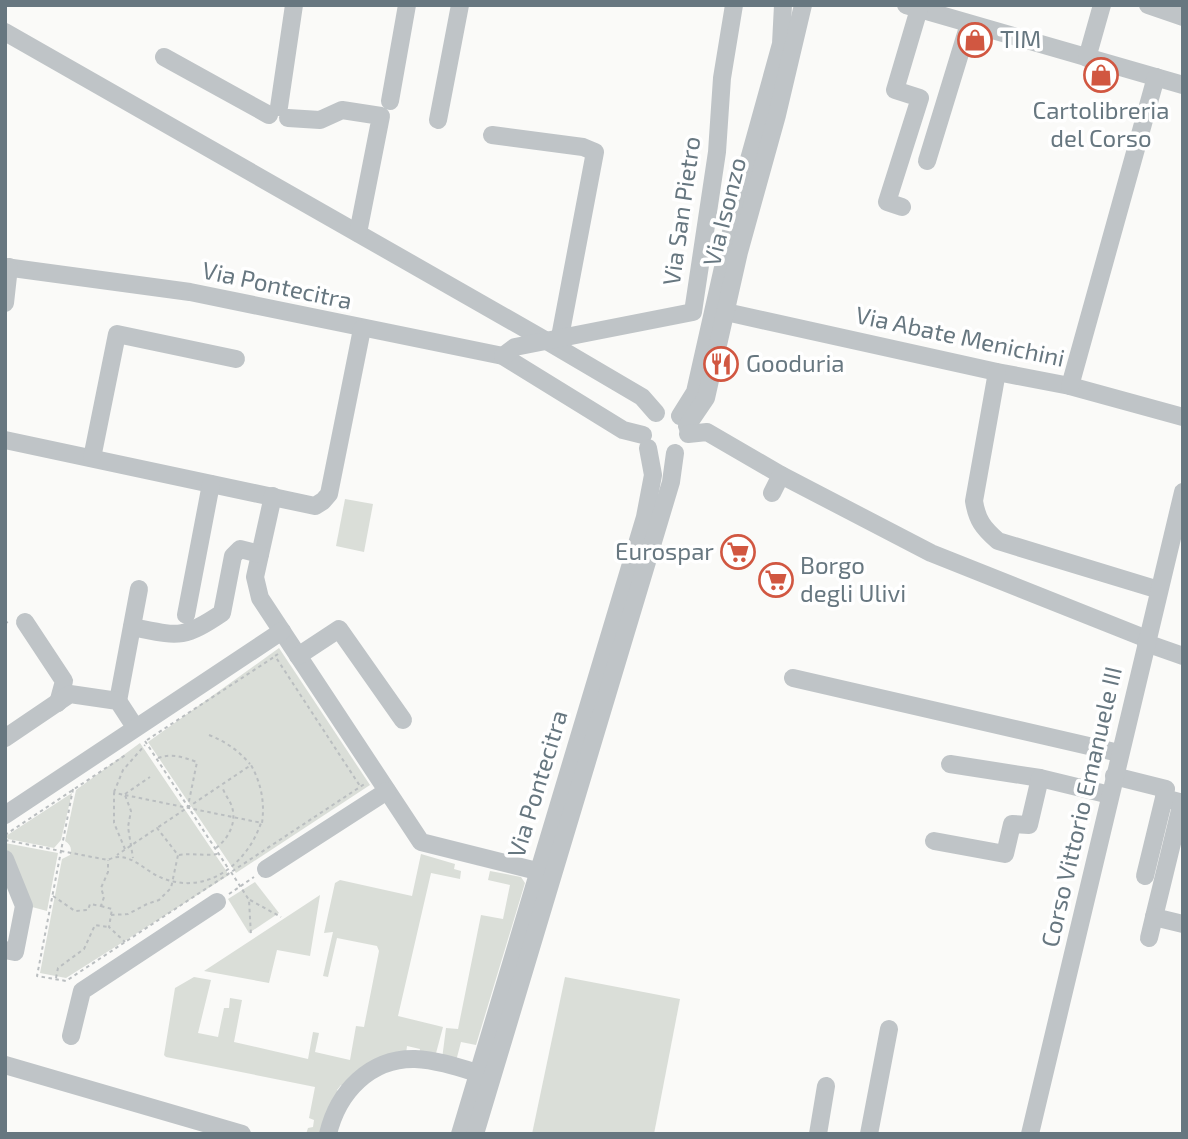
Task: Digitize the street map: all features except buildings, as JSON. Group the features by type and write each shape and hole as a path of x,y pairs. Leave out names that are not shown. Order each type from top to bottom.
{"street":[{"path":"278,114 294,5"},
{"path":"390,101 407,5"},
{"path":"438,120 460,5"},
{"name":"Via San Pietro","path":"503,356 515,347 693,312 717,152 722,78 734,5"},
{"name":"Via Isonzo","path":"685,425 695,392 740,192 781,44 783,5"},
{"name":"Via Isonzo","path":"685,425 706,398 745,228 777,115 803,5"},
{"path":"1087,58 1102,5"},
{"path":"1148,5 1183,18"},
{"path":"902,207 887,202 920,98 895,90 912,7 1183,85"},
{"path":"928,161 969,24"},
{"path":"5,32 358,233 553,339 642,397 656,412"},
{"path":"164,57 278,114 320,120 342,110 381,116 358,233"},
{"path":"1070,386 1156,77"},
{"path":"492,135 583,147 595,152 553,339"},
{"path":"5,303 7,267"},
{"name":"Via Pontecitra","path":"7,267 190,292 503,356 645,441 653,475 645,517 486,1075 475,1134"},
{"name":"Via Abate Menichini","path":"726,312 1070,386 1183,416"},
{"path":"5,440 315,506 329,494 362,329"},
{"path":"92,458 117,334 236,359"},
{"path":"997,372 974,500 977,518 984,529 998,541 1159,590"},
{"path":"685,425 685,444 675,453 659,455 645,441 643,428 648,418 656,412 668,411 685,425 706,432 781,475 931,553 1183,656"},
{"name":"Via Pontecitra","path":"545,873 646,583 663,527 675,453"},
{"path":"772,494 781,475"},
{"path":"186,614 211,484"},
{"name":"Corso Vittorio Emanuele III","path":"1030,1134 1119,753 1159,590 1180,518 1183,492"},
{"path":"273,496 255,576 260,598 421,842 545,873"},
{"path":"132,627 183,634 201,627 222,613 233,556 240,549 260,554"},
{"path":"139,589 118,701 142,737"},
{"path":"18,621 64,681 58,702"},
{"path":"5,816 142,737 290,644 339,629 403,720"},
{"path":"793,678 1119,753"},
{"path":"5,738 70,694 118,701"},
{"path":"950,764 1040,778 1110,794"},
{"path":"1114,776 1166,789 1176,801"},
{"path":"934,841 1005,854 1012,824 1029,825 1040,778"},
{"path":"265,869 382,783"},
{"path":"1144,876 1176,801"},
{"path":"1149,938 1176,801"},
{"path":"5,859 24,906 15,952 5,950"},
{"path":"71,1036 82,991 217,902"},
{"path":"1154,917 1183,925"},
{"path":"869,1134 889,1029"},
{"path":"328,1134 338,1105 353,1084 371,1070 393,1062 415,1059 486,1075"},
{"path":"5,1065 216,1130 242,1134"},
{"name":"Via Pontecitra","path":"460,1134 486,1075"},
{"path":"818,1134 826,1086"}],"path":[{"path":"5,624 18,621"},
{"path":"125,849 114,823 114,793 123,770 142,737 275,656 290,644"},
{"path":"275,656 360,787"},
{"path":"115,856 133,859 144,868 173,881 186,883 206,880 230,871 245,856 262,823 262,794 258,777 240,752 209,735"},
{"path":"142,737 249,900 251,936"},
{"path":"157,759 177,755 197,762 188,807"},
{"path":"5,840 108,860 251,765"},
{"path":"125,795 150,777"},
{"path":"73,789 37,976 66,981 360,787 382,783"},
{"path":"215,848 227,840 234,817 232,805 221,785"},
{"path":"114,793 262,823"},
{"path":"125,795 131,811 128,827 133,859"},
{"path":"111,915 128,914 159,900 171,888 178,855 157,828"},
{"path":"178,855 192,853 202,856 218,853"},
{"path":"101,906 104,897 101,888 108,873 108,860"},
{"path":"217,902 265,869"},
{"path":"52,896 75,911 88,910 90,904 112,909 109,927"},
{"path":"249,900 281,917"},
{"path":"56,979 58,968 84,949 95,925 109,927 125,943"}],"shaded area":[{"path":"345,499 373,504 364,552 336,546"},
{"path":"279,648 370,785 236,873 148,742"},
{"path":"140,743 229,875 66,978 40,973 62,859 71,853 70,846 65,841 76,790"},
{"path":"72,793 61,840 54,848 8,839 6,836"},
{"path":"5,843 58,853 47,911 32,907 10,854 5,849"},
{"path":"421,854 455,864 454,869 461,871 460,879 431,873 398,1016 443,1027 435,1057 419,1054 420,1049 407,1046 406,1054 344,1087 341,1085 337,1090 340,1093 324,1134 306,1134 308,1128 313,1127 314,1120 309,1118 315,1087 164,1055 175,988 194,977 211,980 198,1033 218,1037 224,1008 229,1008 230,998 242,1000 234,1042 308,1059 313,1032 319,1033 315,1052 350,1060 356,1026 364,1027 379,951 377,946 337,938 328,977 323,976 333,932 324,933 335,883 340,880 412,896"},
{"path":"490,871 521,877 525,883 476,1045 461,1042 456,1061 442,1059 446,1028 458,1029 481,915 503,919 510,885 488,880"},
{"path":"255,882 279,913 249,933 228,899"},
{"path":"320,895 310,956 277,950 269,983 204,971"},
{"path":"565,977 680,999 654,1134 532,1134"}],"place":[{"name":"TIM","path":"975,40"},
{"name":"Cartolibreria del Corso","path":"1101,75"},
{"name":"Gooduria","path":"721,364"},
{"name":"Eurospar","path":"738,552"},
{"name":"Borgo degli Ulivi","path":"776,580"}]}
